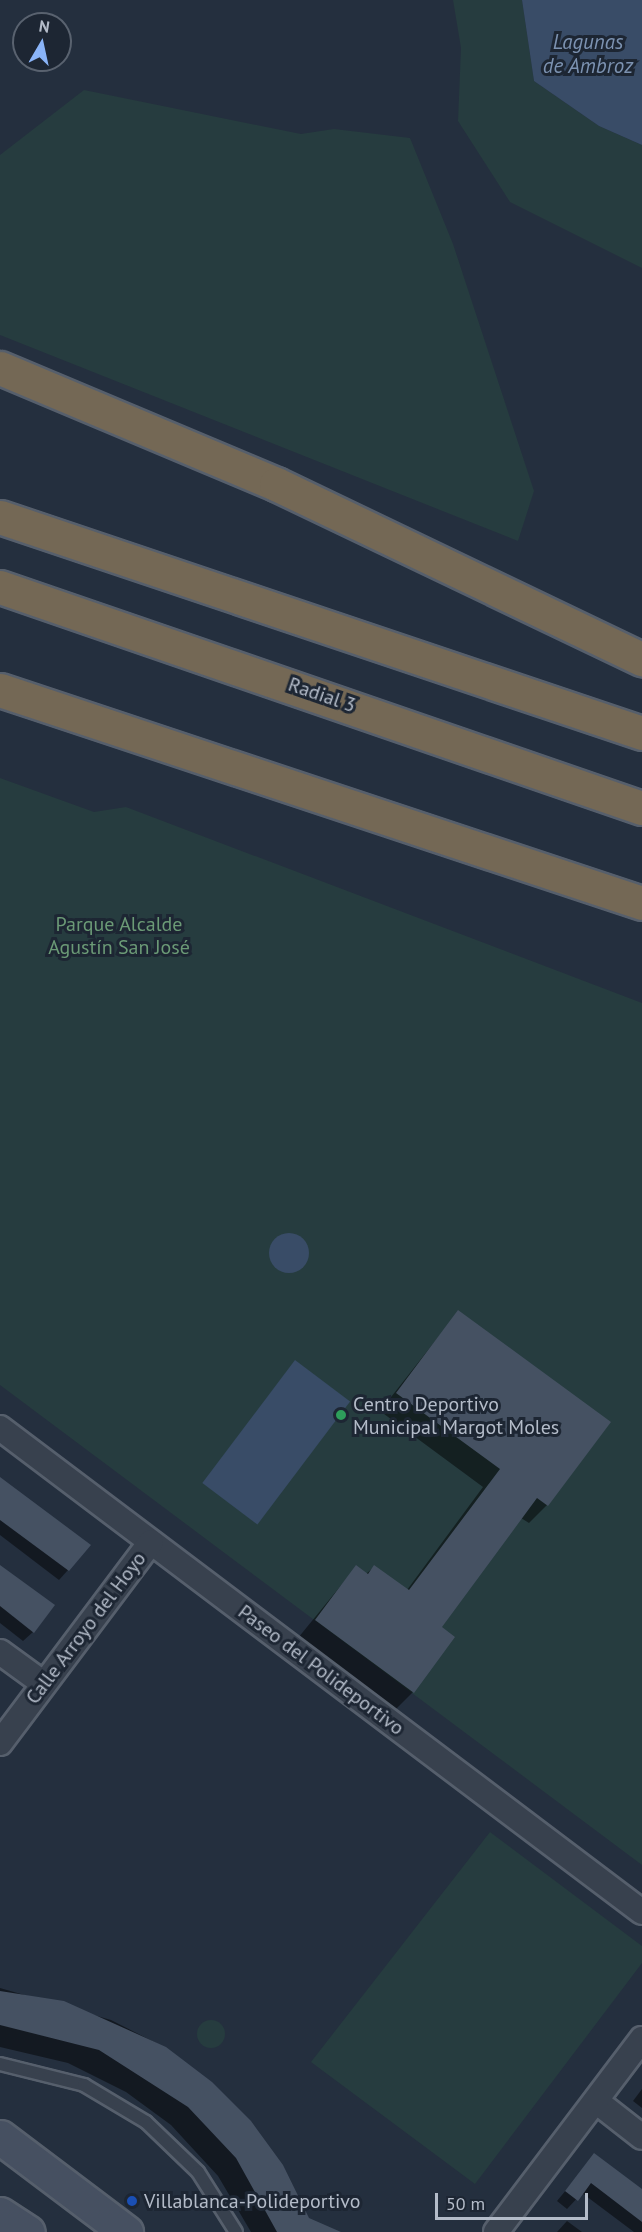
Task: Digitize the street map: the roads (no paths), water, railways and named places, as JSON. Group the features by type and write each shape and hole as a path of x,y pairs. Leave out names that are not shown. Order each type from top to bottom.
{"highway":[{"path":"0,368 276,484 642,659"},
{"path":"0,517 642,733"},
{"name":"Radial 3","path":"0,587 642,808"},
{"path":"0,690 642,903"}],"main road":[{"path":"0,2137 126,2232"},
{"path":"0,2214 28,2232"}],"street":[{"name":"Paseo del Polideportivo","path":"0,1428 642,1912"},
{"name":"Calle Arroyo del Hoyo","path":"0,1743 151,1542"},
{"path":"0,1652 44,1684"},
{"path":"496,2232 642,2039"},
{"path":"596,2101 642,2137"}],"lane":[{"path":"0,2064 84,2085 146,2122 198,2172 236,2232"}],"water":[{"name":"Lagunas de Ambroz","path":"522,0 642,0 642,145 599,126 534,81"},
{"path":"289,1233 303,1239 309,1253 303,1267 289,1273 275,1267 269,1253 275,1239"},
{"path":"295,1360 350,1402 257,1525 202,1483"}],"place":[{"name":"Centro Deportivo Municipal Margot Moles","path":"341,1415"},
{"name":"Villablanca-Polideportivo","path":"132,2201"}],"park label":[{"name":"Parque Alcalde Agustín San José","path":"119,936"}]}
